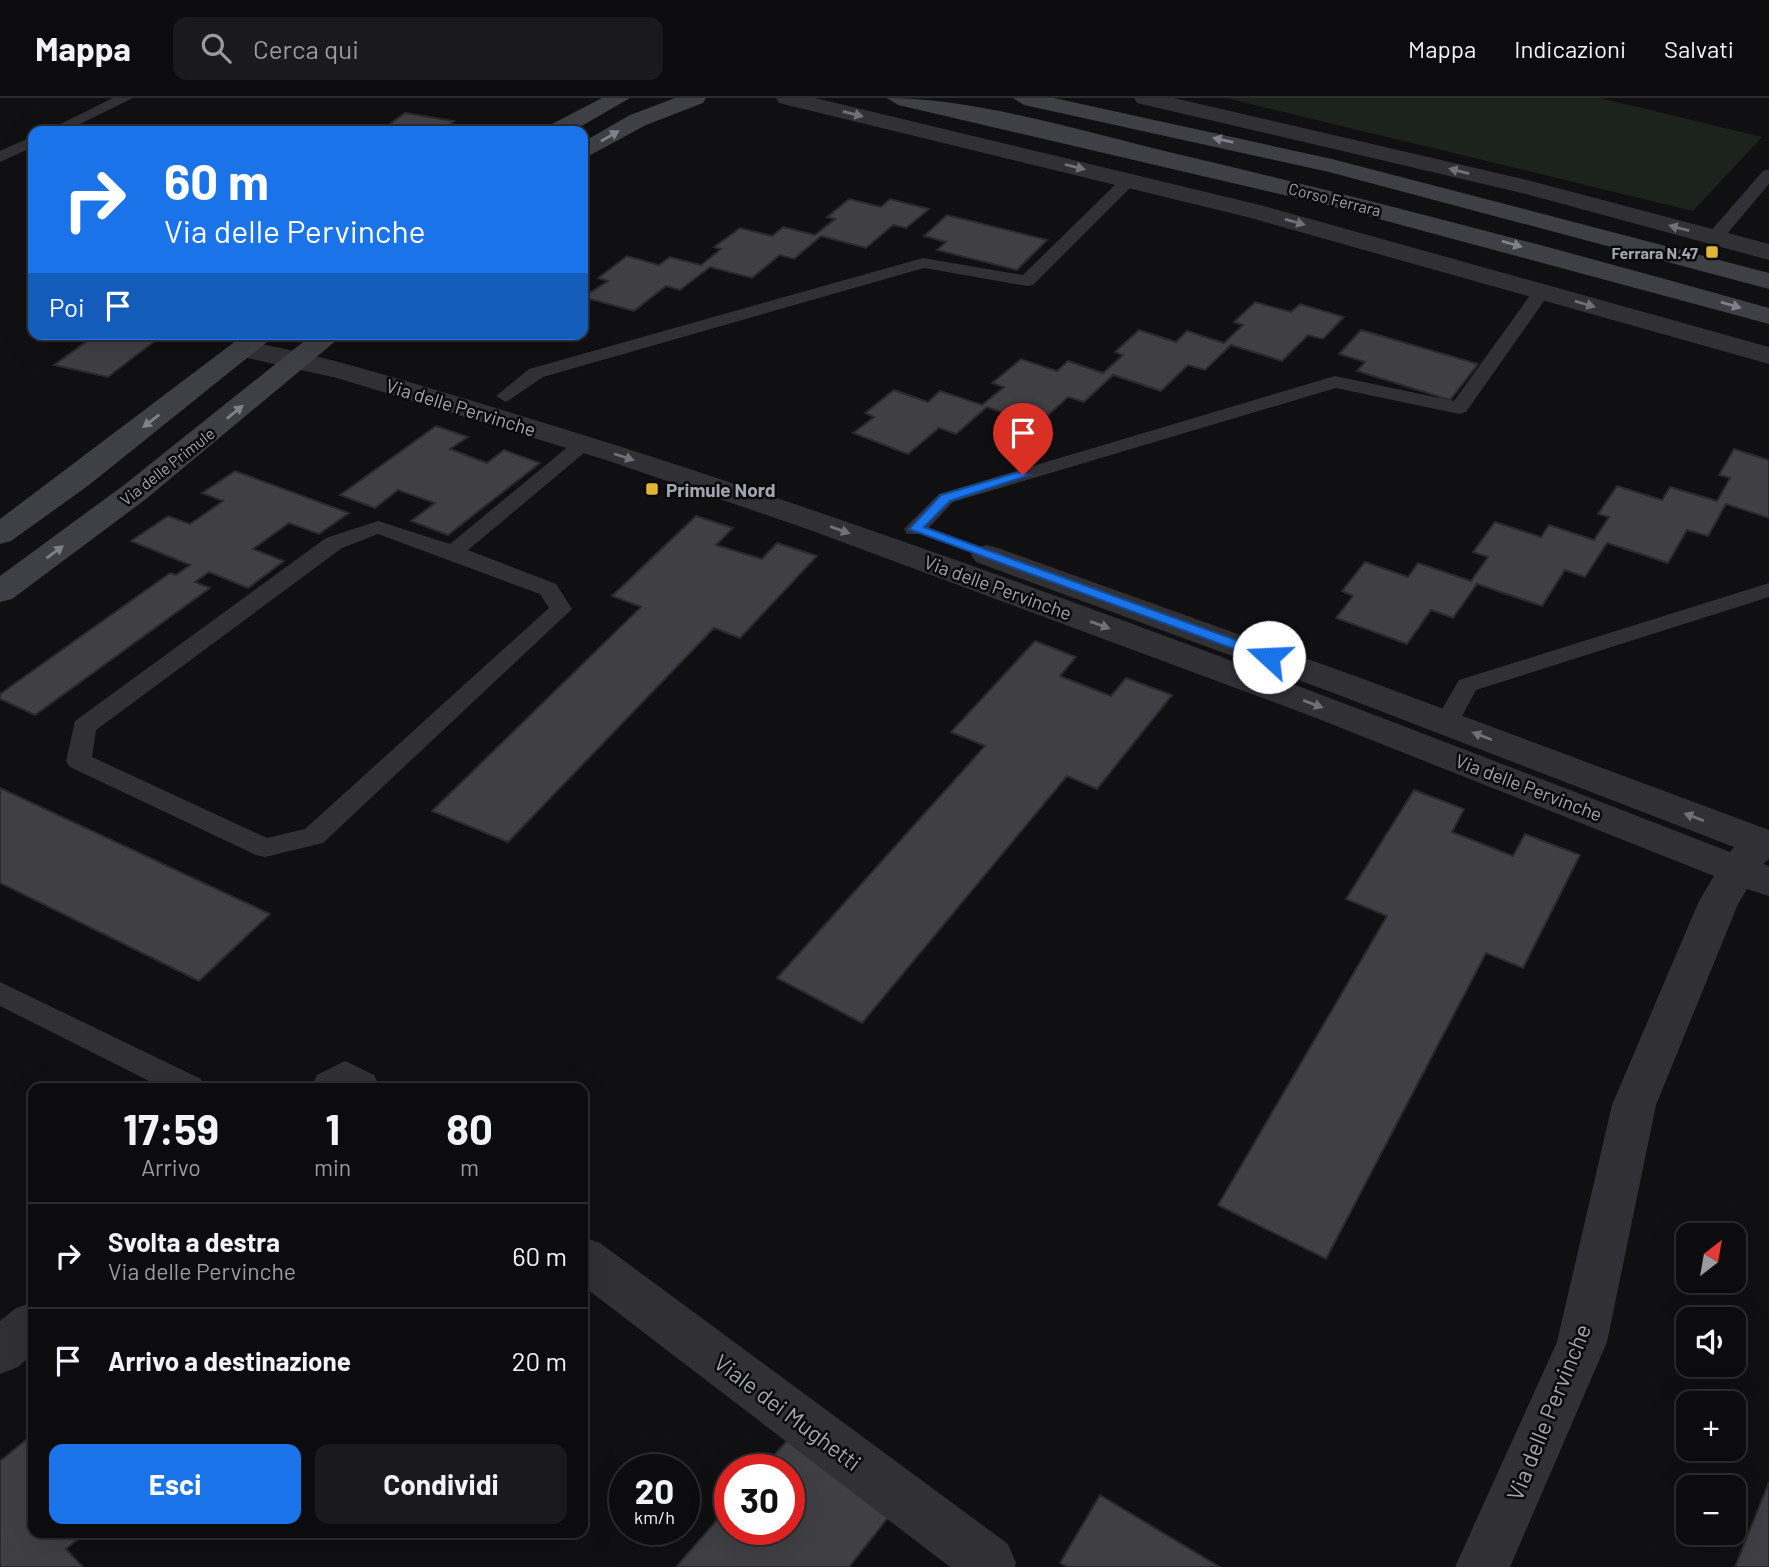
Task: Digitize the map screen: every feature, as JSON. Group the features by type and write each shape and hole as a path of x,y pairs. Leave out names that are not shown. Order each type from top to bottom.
{"main road":[{"path":"566,126 620,98"},
{"path":"588,149 638,120 695,98"},
{"name":"Corso Ferrara","path":"898,98 1197,165 1466,232 1769,316"},
{"name":"Corso Ferrara","path":"1024,98 1211,138 1479,203 1769,281"},
{"path":"0,534 78,478 253,342"},
{"name":"Via delle Primule","path":"0,592 135,492 314,342"}],"street":[{"name":"Corso Ferrara","path":"787,98 1255,211 1769,356"},
{"name":"Corso Ferrara","path":"1145,98 1429,163 1769,251"},
{"name":"Corso Ferrara","path":"1171,104 1479,203"},
{"name":"Via delle Pervinche","path":"253,342 314,342 506,396 754,474 915,529 1446,723 1759,859"},
{"name":"Via delle Pervinche","path":"314,342 583,444 821,523 1325,708 1759,859"},
{"name":"Via delle Pervinche","path":"1490,1564 1583,1342 1634,1105 1719,901 1759,859"},
{"name":"Viale dei Mughetti","path":"588,1262 989,1563 987,1567"},
{"path":"0,1351 28,1328"}],"lane":[{"path":"65,126 125,98"},
{"path":"0,157 28,143"},
{"path":"1715,237 1769,174"},
{"name":"Via delle Pervinche","path":"506,396 536,373 923,263 1027,281 1128,181"},
{"name":"Via delle Pervinche","path":"915,529 946,498 1335,382 1459,408 1542,291"},
{"path":"453,552 583,444"},
{"path":"378,527 453,552 548,589 561,609 314,836 265,848 79,761 84,727 334,543 378,527"},
{"path":"1446,723 1467,685 1769,590"},
{"path":"0,993 180,1083"}],"shaded area":[{"path":"1226,98 1600,98 1762,137 1693,211"}],"building":[{"path":"405,113 454,121 448,126 387,126"},
{"path":"849,199 881,207 890,199 929,209 906,228 893,225 866,248 821,236 794,259 780,255 752,278 710,267 680,290 666,286 634,311 588,300 588,294 608,281 598,278 627,256 659,265 670,257 701,265 721,249 714,247 740,228 772,236 783,227 815,235 835,219 827,217"},
{"path":"947,215 1047,240 1017,270 937,250 946,242 924,236"},
{"path":"1255,302 1291,312 1300,304 1344,317 1323,339 1308,335 1282,361 1231,345 1205,370 1188,365 1161,391 1113,375 1084,402 1068,397 1037,425 987,407 956,434 939,428 908,454 853,433 874,417 865,413 894,390 928,402 940,391 982,405 1004,387 992,383 1021,359 1057,371 1068,361 1103,373 1123,355 1115,352 1139,330 1176,342 1187,331 1224,343 1243,325 1234,322"},
{"path":"1361,330 1478,364 1450,400 1357,371 1365,362 1339,354"},
{"path":"89,340 156,340 108,377 54,365"},
{"path":"436,426 468,437 450,449 487,463 504,450 540,463 448,535 411,521 435,503 398,490 375,508 340,495"},
{"path":"1734,449 1769,460 1769,518 1726,504 1708,536 1687,530 1668,563 1607,543 1585,577 1565,570 1542,606 1477,584 1453,618 1431,610 1407,644 1336,618 1353,596 1342,591 1365,562 1408,577 1418,563 1471,581 1488,557 1473,552 1495,522 1541,537 1549,525 1594,540 1609,517 1598,514 1617,486 1662,500 1670,487 1717,501 1730,478 1719,475"},
{"path":"235,471 349,513 319,534 289,523 253,549 284,561 248,588 209,572 195,582 210,588 35,715 0,699 0,694 170,573 176,575 190,565 131,541 168,516 190,524 223,501 202,493"},
{"path":"696,516 733,528 716,545 762,559 777,543 817,556 740,638 714,628 508,842 432,811 641,607 612,596"},
{"path":"1035,641 1076,657 1060,676 1111,696 1126,678 1172,695 1097,789 1067,776 862,1023 777,978 985,746 951,732"},
{"path":"0,788 270,914 199,981 0,883"},
{"path":"1414,790 1464,809 1452,832 1513,856 1525,834 1580,855 1523,968 1486,953 1326,1259 1218,1205 1387,916 1346,899"},
{"path":"791,1436 891,1514 849,1567 676,1567 695,1545 700,1545 700,1539 714,1523 714,1545 805,1545 805,1454 775,1454"},
{"path":"28,1438 28,1538 79,1538 66,1549 83,1567 0,1567 0,1461"},
{"path":"1769,1482 1769,1567 1735,1567"},
{"path":"1100,1495 1220,1567 1067,1567 1060,1563"}],"place":[{"name":"Ferrara N.47","path":"1712,252"},
{"name":"Primule Nord","path":"652,489"}],"route":[{"path":"1023,475 946,498 915,529 1269,657"}]}
